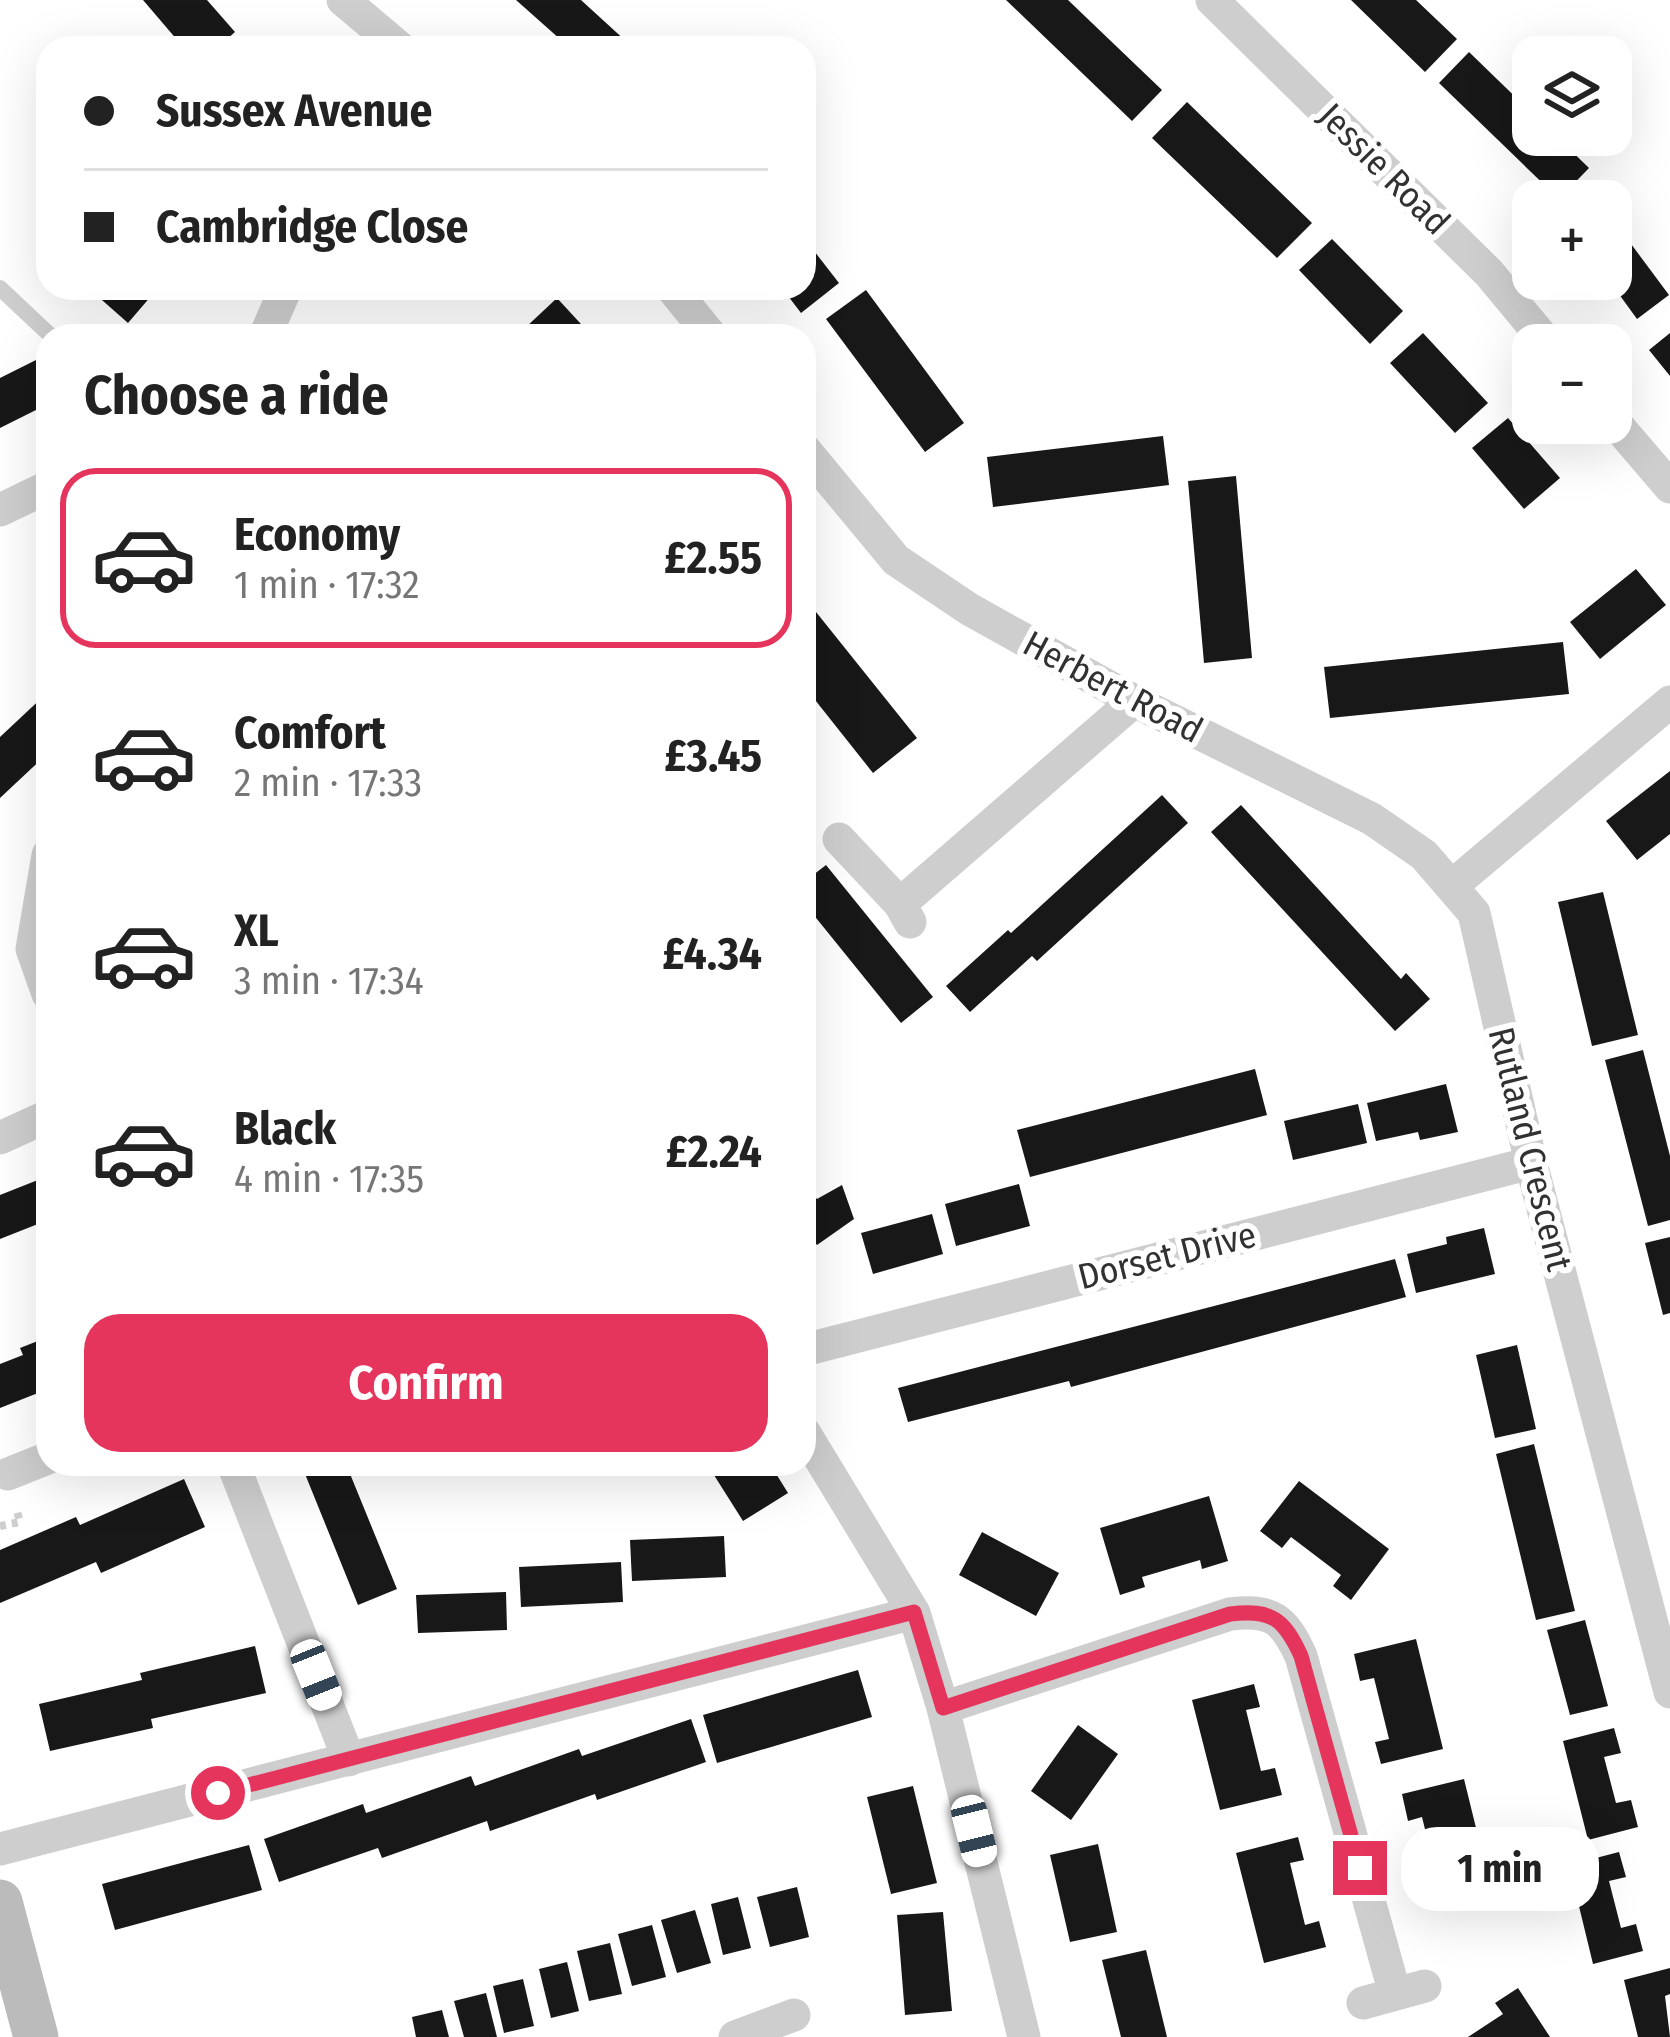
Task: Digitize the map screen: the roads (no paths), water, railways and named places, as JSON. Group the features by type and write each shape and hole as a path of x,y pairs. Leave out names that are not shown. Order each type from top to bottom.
{"main road":[{"path":"3,1926 36,2037"}],"street":[{"path":"343,0 386,36"},
{"name":"Jessie Road","path":"1212,0 1489,273 1532,324"},
{"path":"681,300 701,324"},
{"path":"1632,443 1670,488"},
{"name":"Herbert Road","path":"816,463 896,560 969,609 1134,701 1372,819 1424,855 1453,885"},
{"path":"0,510 36,493"},
{"path":"839,839 906,913 1134,701"},
{"path":"1453,885 1670,702"},
{"name":"Rutland Crescent","path":"1453,885 1474,914 1531,1163 1670,1692"},
{"path":"36,926 32,949 36,960"},
{"path":"0,1138 36,1122"},
{"name":"Dorset Drive","path":"816,1347 1531,1163"},
{"path":"816,1452 914,1612 943,1708 1024,2037"},
{"path":"8,1474 36,1463"},
{"path":"238,1476 349,1760"},
{"path":"943,1708 1230,1614 1259,1610 1288,1628 1301,1656 1394,1995"},
{"path":"0,1849 914,1612"},
{"path":"742,2036 794,2015"}],"lane":[{"path":"0,288 38,324"}]}
